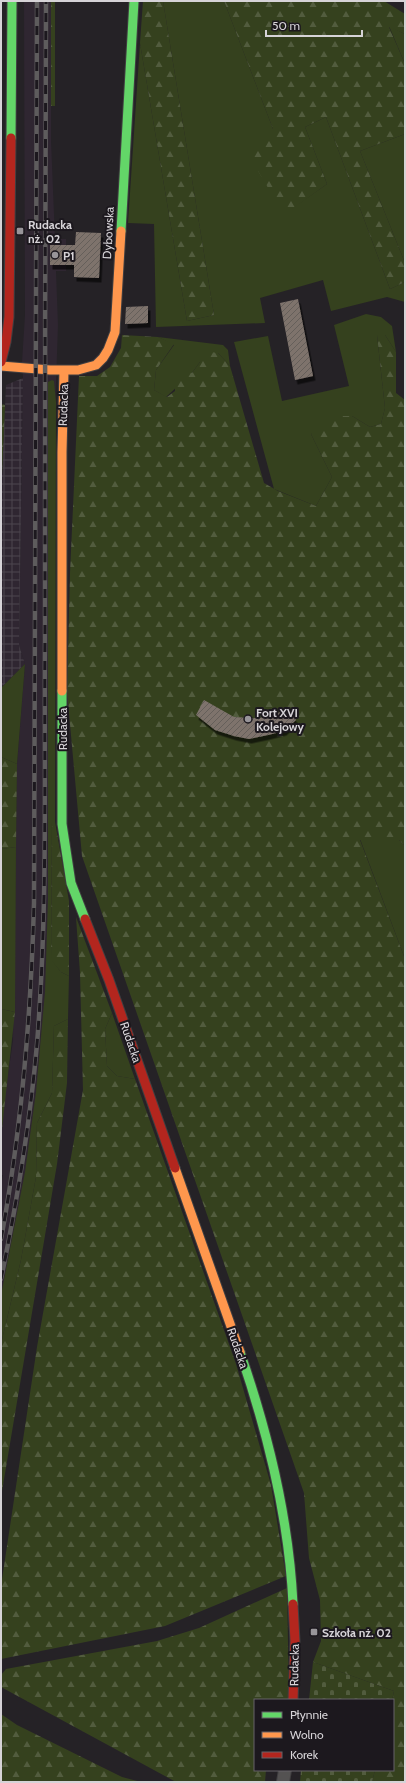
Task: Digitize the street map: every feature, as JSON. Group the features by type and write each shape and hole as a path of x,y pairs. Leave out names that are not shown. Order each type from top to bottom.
{"street":[{"path":"1,362 6,342 9,316 12,1"},
{"name":"Dybowska","path":"1,366 64,370 85,369 94,366 104,358 111,347 115,332 134,1"},
{"name":"Rudacka","path":"64,370 62,452 62,824 71,883 109,980 254,1393 281,1500 292,1579 295,1641 293,1699"},
{"path":"283,1782 285,1771"}],"shaded area":[{"path":"24,1 51,1 51,141 55,239 66,239 66,271 56,271 58,325 53,470 51,1021 1,1324 1,1185 3,1175 1,1175 1,1122 13,1041 17,764 25,664 19,645 22,362 25,315"},
{"path":"23,378 19,645 25,664 1,688 1,498 6,385"}],"green space":[{"path":"51,1 55,1 55,106 51,106"},
{"path":"143,1 163,1 214,315 187,321 140,43"},
{"path":"163,1 224,1 273,129 284,214 327,184 305,127 326,117 390,289 405,282 405,302 387,297 331,311 323,280 260,298 265,323 156,327 154,224 128,223 140,43 187,321 214,315"},
{"path":"224,1 384,1 405,14 405,34 389,27 405,64 405,134 360,151 405,263 405,282 390,289 326,117 305,127 327,184 284,215 251,159 273,129"},
{"path":"389,26 405,34 405,64"},
{"path":"405,134 405,263 360,151"},
{"path":"366,314 381,317 392,326 396,352 385,335 377,335 385,408 381,424 370,427 352,416 311,434 332,477 316,506 274,489 234,342 268,336 282,401 349,386 334,325"},
{"path":"122,335 158,337 174,344 156,370 154,390 167,397 175,391 175,376 184,370 192,373 200,362 204,351 218,353 230,366 264,483 278,491 316,506 332,477 311,434 329,416 352,416 370,427 381,424 385,408 377,335 385,335 396,352 396,393 405,400 405,846 399,840 360,840 405,959 405,1782 372,1782 375,1771 394,1771 394,1699 392,1699 394,1691 313,1662 321,1641 320,1600 309,1558 304,1493 82,856 67,691 70,573 79,376 97,376 110,367 121,348"},
{"path":"158,337 223,345 228,350 230,366 218,353 200,362 192,373 166,397 154,390 156,370 174,345"},
{"path":"52,380 54,381 56,402 55,822 52,822 51,959 61,972 69,976 68,1019 54,1026 52,1093 37,1123 36,1177 21,1260 1,1344 1,1295 25,1172 36,1092 45,992 48,899 48,382"},
{"path":"1,404 5,405 1,498"},
{"path":"25,664 17,764 1,757 1,688"},
{"path":"1,757 17,764 16,847 1,849"},
{"path":"52,822 55,822 69,901 69,976 61,972 51,960"},
{"path":"360,839 399,840 405,846 405,959"},
{"path":"16,847 15,1012 1,1009 1,849"},
{"path":"76,917 112,1013 105,1029 107,1066 117,1076 135,1079 236,1364 271,1485 286,1576 165,1626 1,1659 1,1586 37,1347 83,1090 80,973"},
{"path":"1,1009 15,1012 1,1138"},
{"path":"112,1013 135,1079 117,1076 107,1066 105,1029"},
{"path":"68,1019 67,1083 57,1164 1,1497 1,1344 21,1260 36,1177 37,1123 52,1093 54,1026"},
{"path":"287,1588 289,1699 254,1699 254,1771 266,1771 265,1782 176,1782 1,1687 1,1675 6,1669 157,1641 199,1628"},
{"path":"313,1662 394,1691 392,1699 309,1699"},
{"path":"1,1714 17,1725 122,1777 141,1782 1,1782"},
{"path":"301,1771 375,1771 372,1782 300,1782"}],"building":[{"path":"76,232 101,233 99,278 74,277 74,265 50,265 50,245 75,245"},
{"path":"298,299 313,376 295,380 280,303"},
{"path":"148,306 148,323 125,324 126,307"},
{"name":"Fort XVI Kolejowy","path":"204,700 234,717 266,717 288,709 296,720 284,731 249,739 234,736 215,730 196,715"}],"railway":[{"path":"1,1239 15,1155 20,1113 28,1029 33,945 37,1"},
{"path":"1,1279 18,1192 31,1103 37,1044 43,943 45,790 46,1"}],"traffic: fast":[{"path":"11,138 12,1"},
{"path":"121,231 134,1"},
{"path":"62,691 62,824 71,883 85,919"},
{"path":"240,1352 260,1414 276,1476 287,1540 293,1604"}],"traffic: slow":[{"path":"1,366 50,370 78,370 96,365 103,358 115,332 121,231"},
{"path":"62,691 62,452 64,370"},
{"path":"175,1168 240,1352"}],"traffic: jam":[{"path":"1,362 6,342 9,317 11,138"},
{"path":"85,919 109,980 175,1168"},
{"path":"293,1604 295,1641 293,1699"}],"place":[{"name":"Rudacka nż. 02","path":"20,231"},
{"name":"P1","path":"55,255"},
{"name":"Fort XVI Kolejowy","path":"248,719"},
{"name":"Szkoła nż. 02","path":"314,1632"}]}
